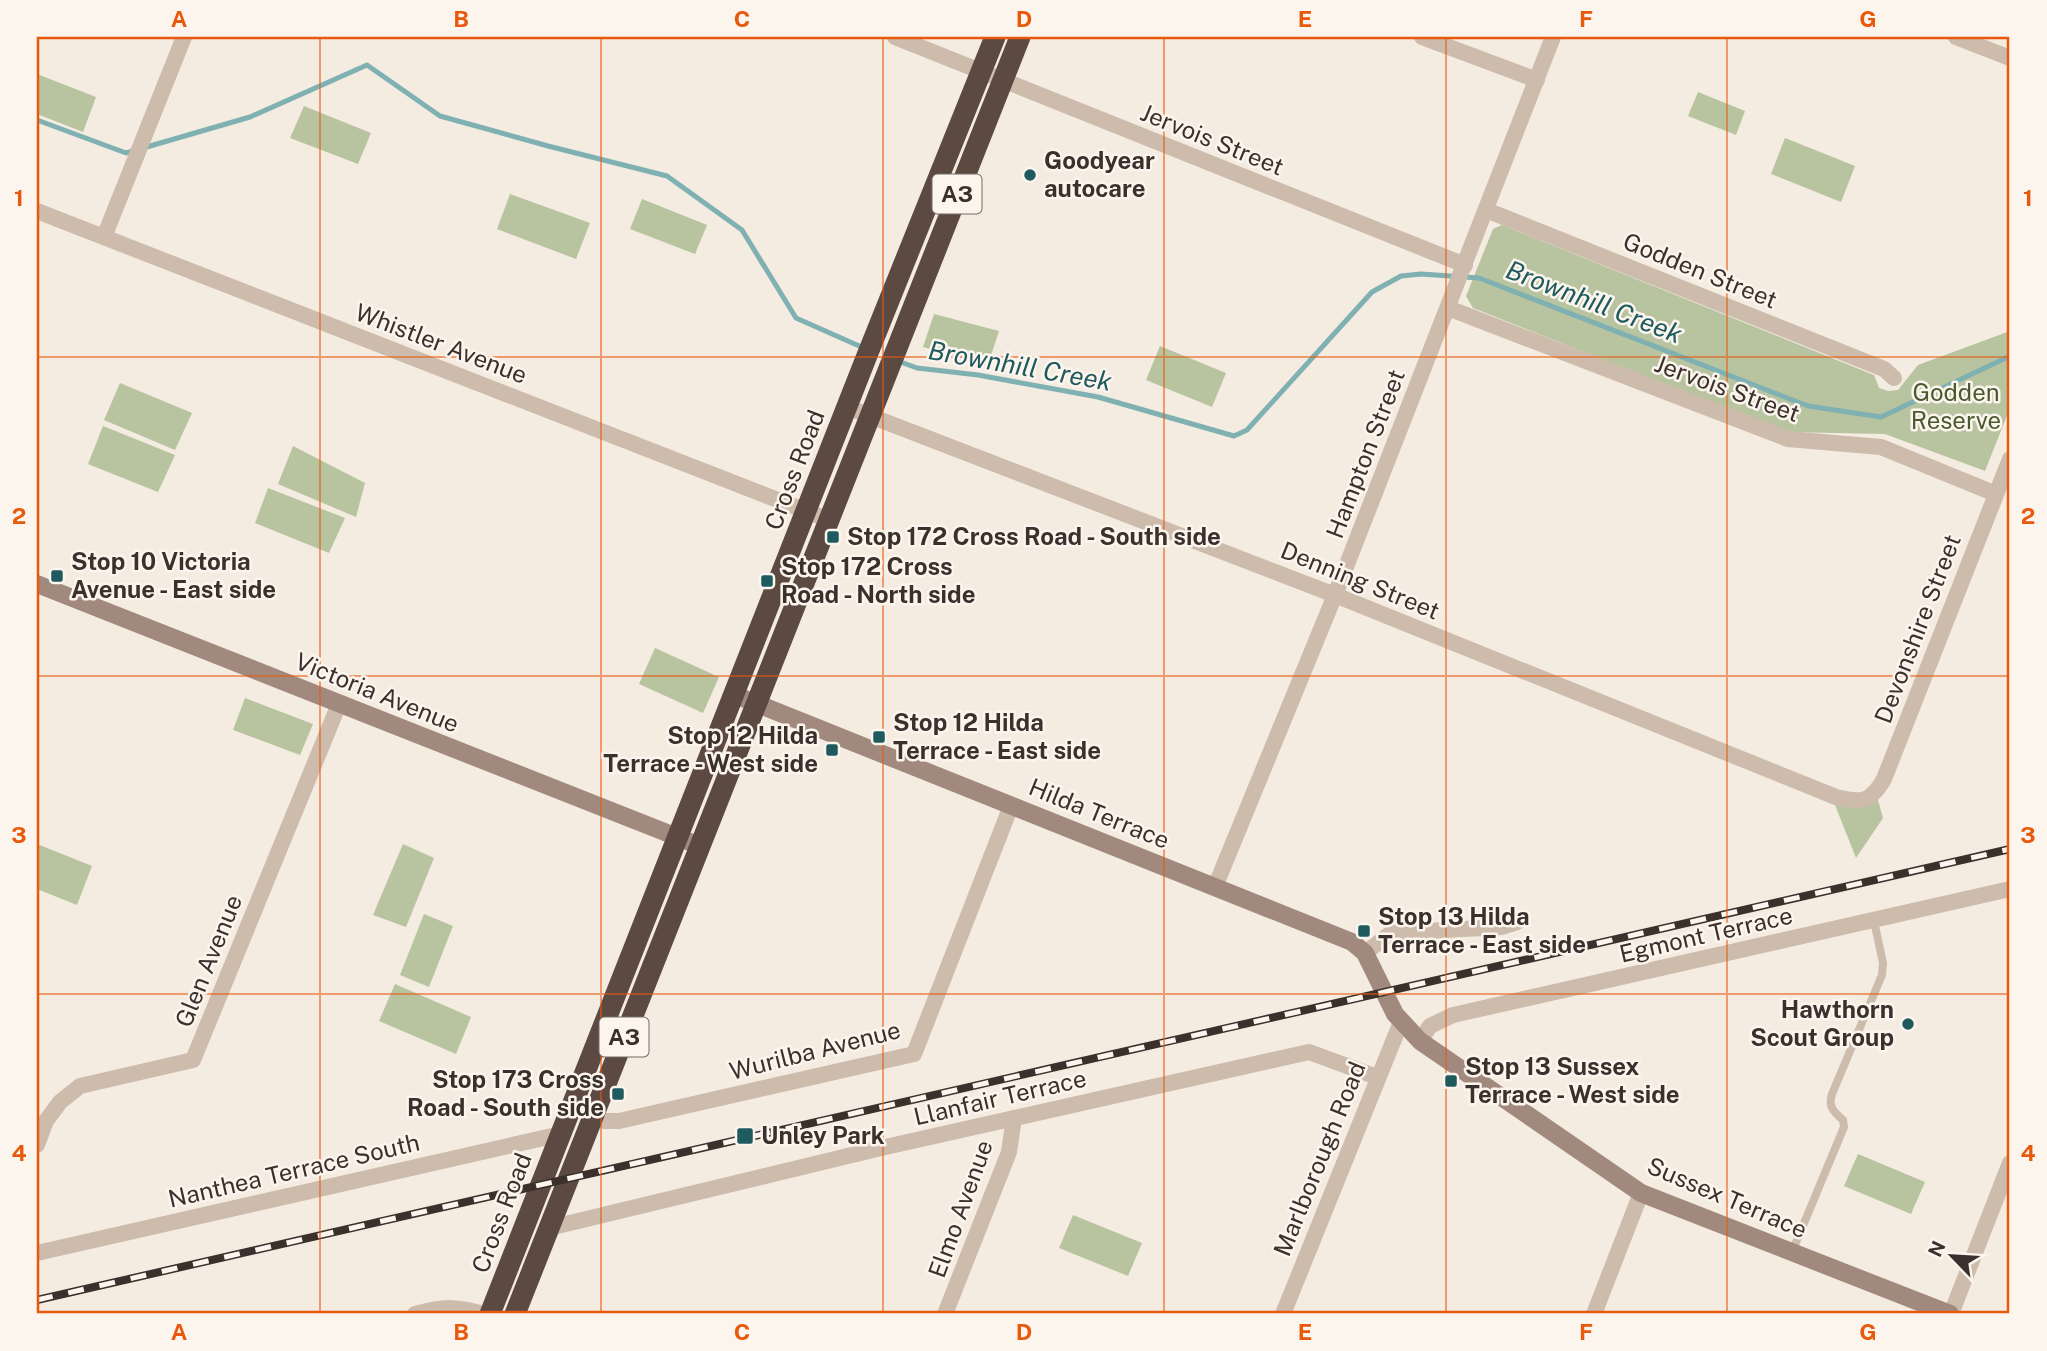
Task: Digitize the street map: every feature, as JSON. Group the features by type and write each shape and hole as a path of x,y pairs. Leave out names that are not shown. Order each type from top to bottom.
{"highway":[{"name":"Cross Road","path":"490,1314 995,37"},
{"name":"Cross Road","path":"515,1314 1020,37"}],"street":[{"path":"104,237 184,37"},
{"name":"Jervois Street","path":"895,37 1462,272"},
{"path":"1422,37 1536,80"},
{"name":"Hampton Street","path":"1215,887 1335,596 1553,37"},
{"path":"1956,37 2010,58"},
{"name":"Godden Street","path":"1486,210 1884,369 1894,378"},
{"name":"Whistler Avenue","path":"37,211 829,520"},
{"name":"Jervois Street","path":"1448,307 1788,439 1881,447 2002,487"},
{"name":"Denning Street","path":"847,407 1335,596 1854,802"},
{"name":"Devonshire Street","path":"1854,802 1866,800 1876,793 1884,779 2002,487 2010,459"},
{"name":"Victoria Avenue","path":"37,584 700,846"},
{"name":"Hilda Terrace","path":"735,695 1338,935 1365,953 1401,1022"},
{"name":"Glen Avenue","path":"37,1145 46,1121 60,1102 80,1086 193,1060 339,704"},
{"name":"Wurilba Avenue","path":"593,1117 604,1121 619,1121 914,1054 1011,806"},
{"name":"Egmont Terrace","path":"1420,1041 1430,1026 1452,1015 2010,889"},
{"path":"1365,953 1391,933 1501,927 1517,922"},
{"name":"Sussex Terrace","path":"1401,1022 1420,1041 1642,1193 1792,1252 1917,1308 1950,1314"},
{"name":"Marlborough Road","path":"1283,1314 1401,1022"},
{"name":"Llanfair Terrace","path":"549,1228 1014,1118 1309,1052 1377,1077"},
{"name":"Elmo Avenue","path":"945,1314 1009,1152 1014,1118"},
{"name":"Nanthea Terrace South","path":"37,1253 561,1134"},
{"path":"1950,1314 2010,1163"},
{"path":"1594,1314 1642,1193"},
{"path":"415,1314 443,1307 484,1314"}],"lane":[{"path":"1792,1252 1844,1127 1843,1120 1829,1103 1882,975 1883,963 1874,920"}],"green space":[{"path":"37,74 96,97 83,132 37,114"},
{"path":"1698,92 1745,111 1736,135 1688,116"},
{"path":"304,106 371,133 358,164 290,138"},
{"path":"1785,138 1855,166 1841,202 1771,174"},
{"path":"510,194 590,223 576,259 497,229"},
{"path":"642,199 707,225 695,254 630,229"},
{"name":"Godden Reserve","path":"1502,225 1874,375 1879,388 1888,391 1898,390 1918,365 2010,331 2010,408 1985,471 1885,434 1786,432 1473,308 1466,296 1493,229"},
{"path":"934,314 999,331 988,365 923,347"},
{"path":"1160,346 1226,373 1212,407 1146,380"},
{"path":"120,383 192,413 175,450 104,420"},
{"path":"103,426 175,455 158,492 88,464"},
{"path":"293,446 365,483 356,517 278,484"},
{"path":"268,488 345,518 329,553 255,523"},
{"path":"655,648 719,677 703,713 639,684"},
{"path":"245,698 313,724 300,755 233,730"},
{"path":"1876,793 1883,818 1856,858 1831,795"},
{"path":"37,844 92,866 77,905 37,889"},
{"path":"403,844 434,858 406,927 373,915"},
{"path":"424,914 453,926 429,987 400,975"},
{"path":"395,984 471,1017 456,1054 379,1021"},
{"path":"1858,1154 1925,1182 1911,1214 1844,1186"},
{"path":"1073,1215 1142,1243 1128,1276 1059,1248"}],"waterway":[{"name":"Brownhill Creek","path":"37,120 126,153 250,117 367,65 440,116 667,176 742,230 796,318 866,349"},
{"name":"Brownhill Creek","path":"898,361 917,368 978,375 1098,397 1234,436 1247,430 1372,292 1401,276 1421,274 1479,278 1808,406 1881,417 2010,356"}],"railway":[{"path":"37,1300 2010,849"}],"place":[{"name":"Goodyear autocare","path":"1030,175"},
{"name":"Stop 172 Cross Road - South side","path":"833,537"},
{"name":"Stop 10 Victoria Avenue - East side","path":"57,576"},
{"name":"Stop 172 Cross Road - North side","path":"767,581"},
{"name":"Stop 12 Hilda Terrace - East side","path":"879,737"},
{"name":"Stop 12 Hilda Terrace - West side","path":"832,750"},
{"name":"Stop 13 Hilda Terrace - East side","path":"1364,931"},
{"name":"Hawthorn Scout Group","path":"1908,1024"},
{"name":"Stop 13 Sussex Terrace - West side","path":"1451,1081"},
{"name":"Stop 173 Cross Road - South side","path":"618,1094"},
{"name":"Unley Park","path":"745,1136"}]}
